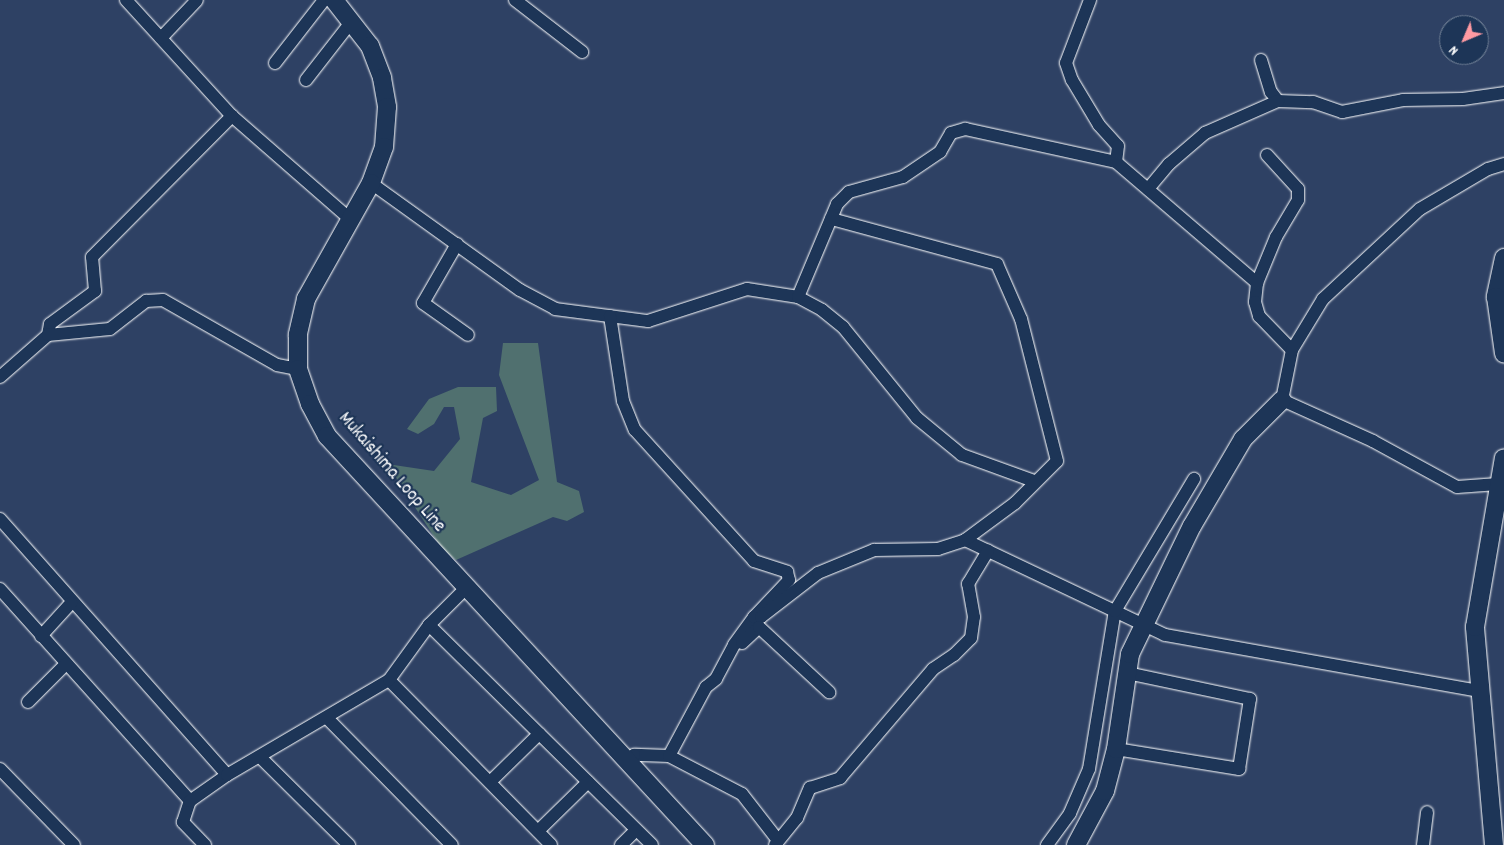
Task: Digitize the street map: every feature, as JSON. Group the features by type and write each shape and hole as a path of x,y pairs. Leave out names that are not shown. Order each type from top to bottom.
{"main road":[{"name":"Mukaishima Loop Line","path":"334,0 370,46 382,78 387,107 384,146 372,183 306,298 298,335 298,368 310,404 327,436 706,845"},
{"path":"1504,258 1496,297 1504,353"},
{"path":"1076,845 1105,791 1116,749 1130,654 1192,526 1243,439 1282,400"},
{"path":"1494,845 1478,691 1475,627 1498,484 1504,458"}],"street":[{"path":"126,0 232,116 350,219"},
{"path":"161,38 197,0"},
{"path":"275,63 324,0"},
{"path":"515,0 582,52"},
{"path":"1090,0 1066,63 1072,80 1099,125 1118,146 1116,162"},
{"path":"306,80 352,21"},
{"path":"1261,60 1271,92 1278,101"},
{"path":"1148,189 1169,164 1205,133 1278,101 1313,102 1342,112 1403,100 1463,99 1504,93"},
{"path":"48,335 50,324 95,291 92,257 232,116"},
{"path":"798,298 837,204 849,192 866,184 903,177 940,152 951,133 965,130 1116,162 1257,283"},
{"path":"1267,155 1298,189 1298,200 1276,237 1257,283 1255,302 1259,316 1292,350"},
{"path":"1498,484 1457,487 1372,441 1282,400 1292,350 1324,299 1420,210 1488,169 1504,164"},
{"path":"372,183 520,290 556,309 648,321 747,289 798,298 822,310 843,327 917,418 962,455 1034,481"},
{"path":"754,616 761,617 818,573 874,550 938,549 965,540 1014,503 1034,481 1057,461 1022,319 997,264 831,219"},
{"path":"457,244 423,303 468,335"},
{"path":"0,377 48,335 110,329 146,301 163,300 277,365 298,368"},
{"path":"610,316 623,401 635,430 754,561 787,572 788,580 754,616 734,645 716,679 706,687 669,756"},
{"path":"1047,845 1070,813 1089,769 1116,611 1194,479"},
{"path":"0,519 72,603 227,775"},
{"path":"965,540 1165,635 1478,691"},
{"path":"627,761 634,755 669,756 742,794 776,842 797,818 810,788 840,778 933,669 954,655 971,638 974,617 968,584 988,551"},
{"path":"206,845 183,822 190,801 227,775 262,758 389,680 429,625 466,588"},
{"path":"0,589 190,801"},
{"path":"41,636 72,603"},
{"path":"429,625 652,845"},
{"path":"734,645 740,646 758,627 829,692"},
{"path":"28,702 66,664"},
{"path":"1116,749 1238,769 1250,699 1128,673"},
{"path":"389,680 551,845"},
{"path":"327,718 452,845"},
{"path":"490,782 540,734"},
{"path":"262,758 348,845"},
{"path":"0,769 74,845"},
{"path":"538,831 588,782"},
{"path":"1423,845 1427,812"},
{"path":"621,845 636,830"}],"green space":[{"path":"503,343 538,343 557,482 579,491 584,512 567,521 553,517 456,560 442,549 387,464 434,471 460,439 454,407 444,407 434,424 418,434 407,429 429,399 458,387 496,387 497,411 483,418 471,482 511,495 539,480 499,375"}]}
